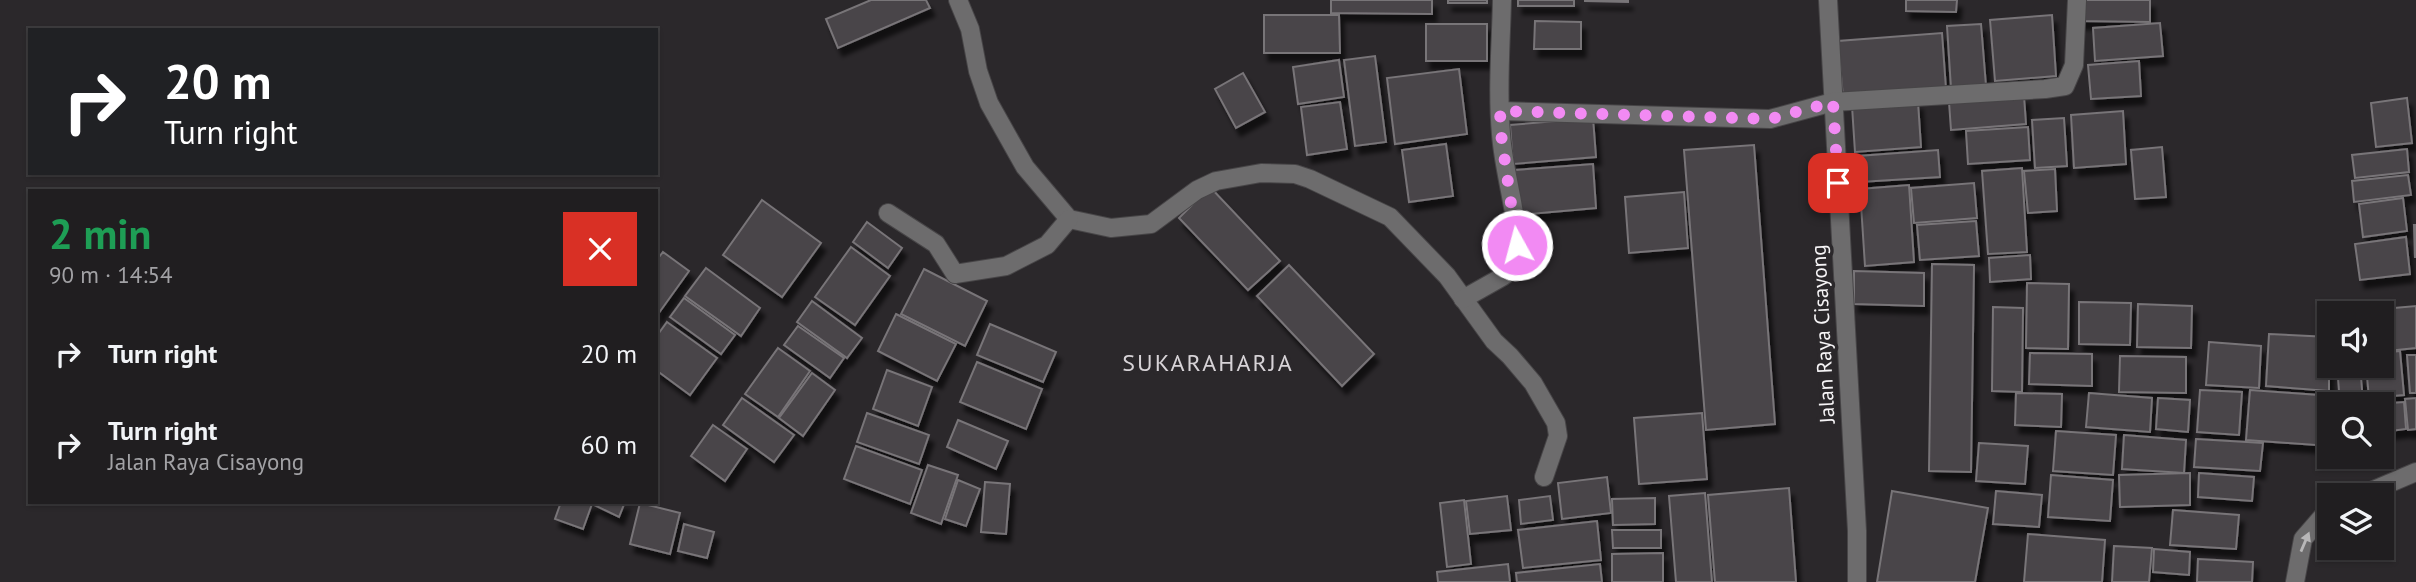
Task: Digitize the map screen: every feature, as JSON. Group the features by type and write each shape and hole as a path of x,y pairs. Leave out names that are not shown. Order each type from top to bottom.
{"street":[{"path":"958,0 970,29 978,71 989,103 1025,167 1069,219 1111,228 1151,224 1197,190 1216,181 1261,173 1295,174 1365,204 1390,218 1447,276 1494,341 1533,383 1556,423 1558,436 1544,477"},
{"path":"1463,299 1516,267 1517,245 1501,134 1502,0"},
{"name":"Jalan Raya Cisayong","path":"1828,0 1857,531 1857,582"},
{"path":"1500,111 1770,119 1833,102 2065,86 2074,65 2077,0"},
{"path":"888,213 936,244 955,274 1006,266 1047,245 1069,219"},
{"path":"2390,483 2416,472"},
{"path":"2295,582 2303,539 2317,523"}],"building":[{"path":"871,0 926,0 930,8 838,48 826,19"},
{"path":"1331,0 1432,0 1432,14 1331,13"},
{"path":"1448,0 1487,0 1487,3 1448,3"},
{"path":"1518,0 1574,0 1574,6 1518,6"},
{"path":"1628,0 1628,2 1585,1"},
{"path":"1906,0 1957,0 1956,12 1906,11"},
{"path":"2079,0 2150,0 2150,22 2079,21"},
{"path":"1264,15 1339,15 1340,53 1264,53"},
{"path":"2052,15 2056,76 1995,81 1990,20"},
{"path":"1535,21 1581,22 1581,49 1534,49"},
{"path":"2160,23 2163,56 2095,61 2093,28"},
{"path":"1426,24 1487,24 1487,61 1426,61"},
{"path":"1981,24 1986,86 1951,88 1947,26"},
{"path":"1942,33 1946,89 1843,97 1838,41"},
{"path":"1375,56 1386,142 1355,146 1344,60"},
{"path":"1339,60 1344,97 1298,104 1293,67"},
{"path":"2139,61 2141,96 2091,99 2088,65"},
{"path":"1459,69 1467,134 1395,144 1387,78"},
{"path":"1243,73 1265,112 1236,128 1215,89"},
{"path":"2024,96 2026,124 1951,130 1949,102"},
{"path":"2407,98 2412,143 2376,147 2371,103"},
{"path":"1340,102 1347,149 1307,155 1301,107"},
{"path":"1918,102 1921,147 1855,152 1852,106"},
{"path":"2123,111 2126,164 2074,168 2071,115"},
{"path":"1593,118 1596,157 1513,164 1510,125"},
{"path":"2064,118 2067,166 2035,168 2032,120"},
{"path":"2028,127 2030,160 1968,164 1966,131"},
{"path":"1446,144 1453,196 1409,202 1402,150"},
{"path":"1754,145 1775,424 1706,430 1684,150"},
{"path":"2162,147 2166,197 2135,199 2131,150"},
{"path":"2407,149 2409,172 2355,178 2352,155"},
{"path":"1938,150 1940,177 1860,182 1858,156"},
{"path":"1593,164 1596,208 1519,215 1515,170"},
{"path":"2022,168 2027,252 1988,254 1982,171"},
{"path":"2055,169 2057,211 2028,213 2024,171"},
{"path":"2408,175 2411,195 2354,202 2352,181"},
{"path":"1974,183 1977,218 1914,223 1911,188"},
{"path":"1909,185 1914,262 1865,266 1860,189"},
{"path":"1210,187 1280,261 1248,290 1179,218"},
{"path":"1684,192 1688,248 1629,253 1625,197"},
{"path":"2403,198 2407,231 2363,237 2359,204"},
{"path":"762,200 821,243 782,297 723,255"},
{"path":"1976,221 1979,256 1920,260 1917,225"},
{"path":"867,222 902,248 888,268 853,242"},
{"path":"2416,225 2416,257 2415,257"},
{"path":"2406,237 2410,274 2360,280 2355,244"},
{"path":"851,247 890,276 855,325 815,297"},
{"path":"663,252 689,271 658,314 658,258"},
{"path":"2030,255 2031,279 1990,282 1989,258"},
{"path":"1932,264 1974,265 1971,472 1929,471"},
{"path":"1289,265 1374,354 1342,386 1257,296"},
{"path":"706,268 760,308 741,336 685,296"},
{"path":"924,269 987,301 965,346 901,314"},
{"path":"1854,271 1924,273 1924,306 1854,304"},
{"path":"2027,283 2069,284 2068,349 2026,348"},
{"path":"684,298 735,335 721,354 670,317"},
{"path":"812,301 862,338 847,358 797,322"},
{"path":"2079,302 2131,303 2130,345 2079,344"},
{"path":"2138,304 2192,306 2191,348 2137,347"},
{"path":"2416,306 2416,348 2394,350 2394,308"},
{"path":"1993,307 2023,308 2022,392 1992,391"},
{"path":"896,314 956,344 937,381 878,351"},
{"path":"667,322 717,358 690,395 658,371 658,334"},
{"path":"990,324 1056,352 1043,382 977,355"},
{"path":"798,326 844,358 830,378 784,345"},
{"path":"2269,334 2317,336 2317,378 2329,378 2329,391 2266,386"},
{"path":"2209,342 2261,346 2259,388 2206,385"},
{"path":"778,348 810,371 778,417 745,394"},
{"path":"2400,351 2404,395 2394,396 2394,392 2368,392 2367,378 2394,378 2394,352"},
{"path":"2030,353 2092,354 2092,386 2029,384"},
{"path":"2407,355 2416,355 2416,393 2410,393"},
{"path":"2120,356 2186,357 2186,393 2119,392"},
{"path":"977,362 1042,389 1026,429 960,402"},
{"path":"887,370 932,387 918,426 873,409"},
{"path":"812,373 835,390 803,436 779,418"},
{"path":"2338,378 2361,378 2362,392 2339,392"},
{"path":"2200,390 2242,392 2239,435 2197,432"},
{"path":"2250,390 2317,395 2316,445 2246,440"},
{"path":"2016,393 2062,394 2061,427 2015,425"},
{"path":"2089,393 2152,398 2150,432 2086,427"},
{"path":"742,398 794,435 774,462 723,425"},
{"path":"2158,398 2190,400 2188,432 2156,429"},
{"path":"2416,398 2416,429 2408,430 2405,399"},
{"path":"2404,402 2406,429 2394,430 2394,403"},
{"path":"867,413 929,435 919,464 857,442"},
{"path":"1702,413 1707,479 1639,484 1634,418"},
{"path":"958,420 1008,441 996,469 947,447"},
{"path":"713,425 747,449 725,481 691,456"},
{"path":"2056,431 2116,435 2113,475 2053,471"},
{"path":"2124,435 2186,440 2184,473 2122,469"},
{"path":"2196,439 2263,443 2260,471 2194,467"},
{"path":"1979,443 2028,446 2025,484 1976,481"},
{"path":"856,446 922,470 910,504 844,479"},
{"path":"928,465 958,475 941,524 911,513"},
{"path":"2190,473 2190,505 2120,507 2119,475"},
{"path":"2199,473 2254,477 2252,501 2198,497"},
{"path":"2051,475 2113,480 2110,521 2048,517"},
{"path":"1607,477 1611,513 1562,519 1558,483"},
{"path":"958,480 980,489 966,526 945,519"},
{"path":"985,482 1010,484 1006,534 981,532"},
{"path":"1789,488 1796,582 1715,582 1708,495"},
{"path":"1892,491 1988,508 1975,582 1877,582"},
{"path":"1996,491 2042,495 2039,527 1993,524"},
{"path":"1705,493 1712,582 1676,582 1669,496"},
{"path":"1507,496 1511,530 1470,534 1466,501"},
{"path":"1550,496 1553,520 1521,524 1519,500"},
{"path":"1655,498 1655,524 1613,525 1612,499"},
{"path":"1464,500 1471,564 1447,567 1440,503"},
{"path":"560,504 592,504 583,529 555,519"},
{"path":"592,504 624,504 619,517"},
{"path":"640,504 680,513 670,554 630,544"},
{"path":"2173,510 2239,515 2236,549 2170,545"},
{"path":"1597,521 1601,560 1523,568 1518,530"},
{"path":"684,524 714,532 707,558 678,551"},
{"path":"1612,530 1661,530 1661,548 1613,548"},
{"path":"2028,534 2105,540 2102,582 2024,582"},
{"path":"2114,546 2152,548 2149,582 2112,582"},
{"path":"2154,549 2190,552 2189,575 2153,572"},
{"path":"1663,553 1663,582 1612,582 1612,554"},
{"path":"2198,559 2253,562 2252,582 2197,582"},
{"path":"1508,564 1510,582 1438,582 1437,572"},
{"path":"1600,564 1602,582 1517,582 1516,573"}],"district":[{"name":"SUKARAHARJA","path":"1208,363"}],"route":[{"path":"1517,245 1500,111 1770,119 1833,102 1838,183"}]}
